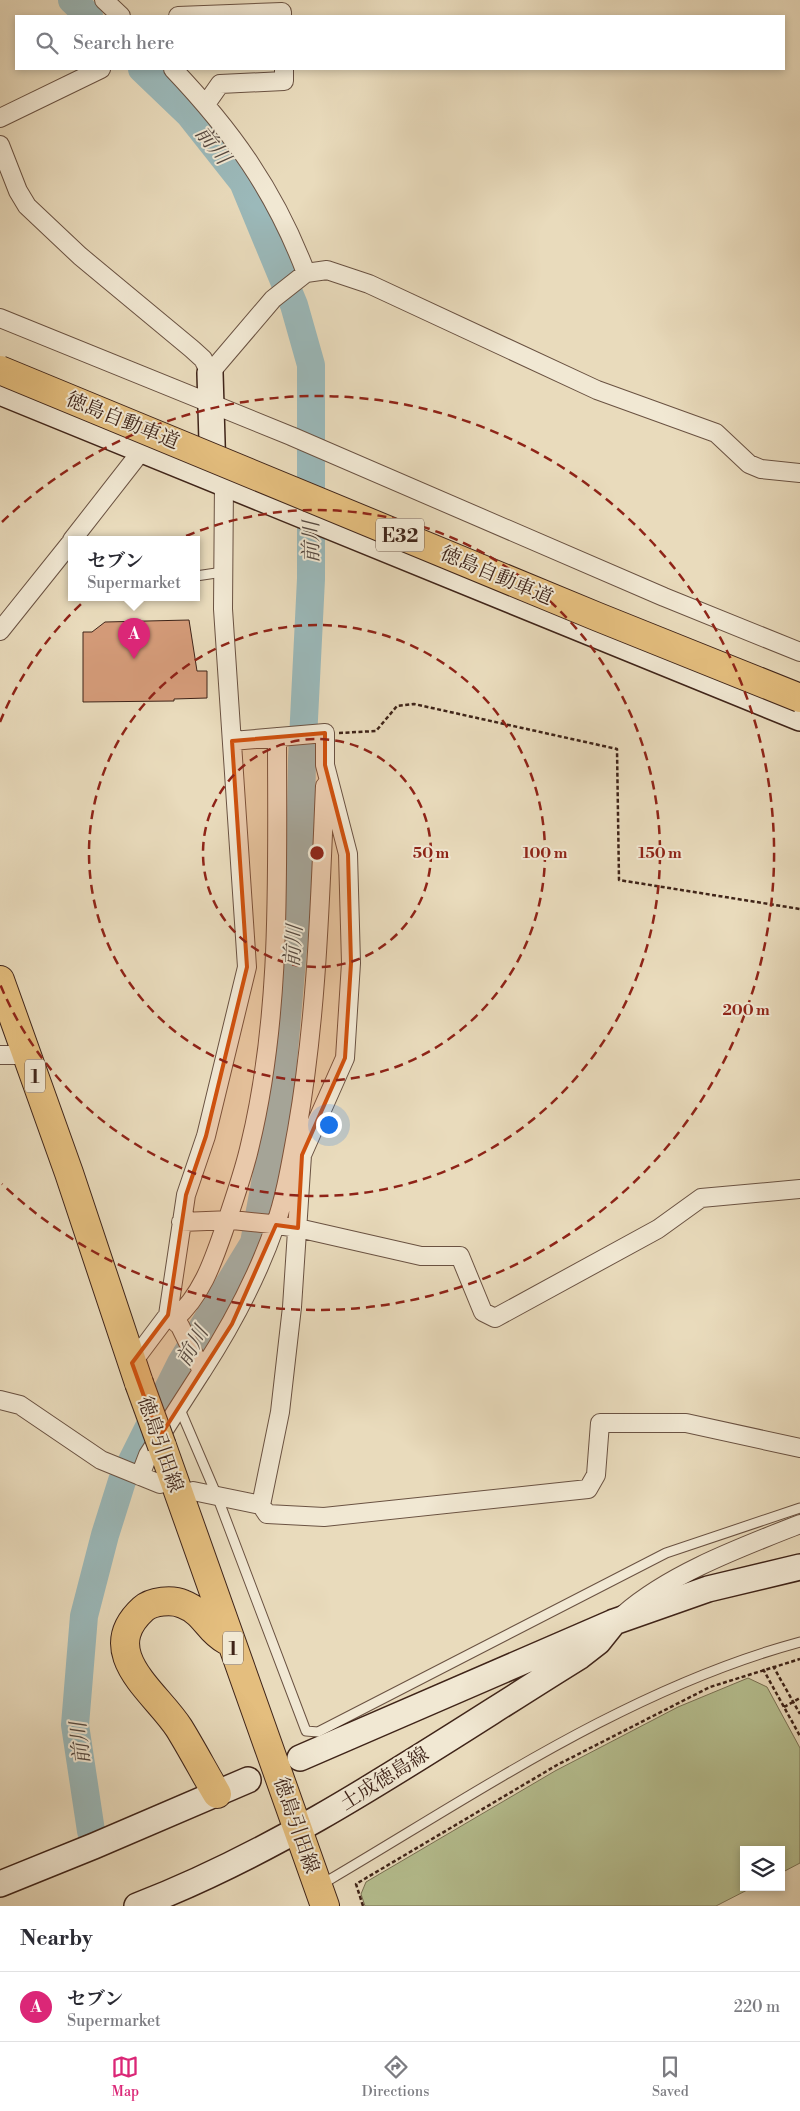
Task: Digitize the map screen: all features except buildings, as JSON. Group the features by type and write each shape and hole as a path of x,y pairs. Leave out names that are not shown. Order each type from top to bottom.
{"main road":[{"name":"徳島自動車道","path":"0,370 598,617 800,698"},
{"path":"210,373 218,480"},
{"path":"0,392 800,718"},
{"name":"徳島引田線","path":"0,980 69,1173 136,1373 231,1643 302,1840 327,1893"},
{"path":"300,1758 614,1622 708,1588 800,1567"},
{"path":"217,1794 178,1726 136,1677 125,1649 126,1634 133,1619 145,1607 162,1602 180,1602 197,1610 218,1636 231,1643"},
{"name":"土成徳島線","path":"137,1906 302,1840 580,1656 598,1642 614,1622"},
{"path":"0,1884 248,1780"}],"street":[{"path":"104,0 120,15"},
{"path":"180,15 199,7 282,12 282,15"},
{"path":"0,118 99,70"},
{"path":"174,70 206,104 235,140 275,203 294,242 304,274"},
{"path":"206,104 220,84 284,81 284,70"},
{"path":"0,145 18,191 27,206 80,256 192,349 203,360 210,373 257,315 273,299 304,274 327,270 369,284 597,390 716,433 749,464 761,469 800,473"},
{"path":"0,318 291,436 664,597 800,652"},
{"path":"76,536 143,449"},
{"path":"200,1368 174,1320 181,1222 186,1195 206,1136 248,967 225,656 218,480"},
{"path":"0,631 68,546"},
{"path":"138,1475 200,1368 232,1324 273,1225 290,1169 310,1039 318,960 325,765 323,733 232,741"},
{"path":"136,1373 174,1320 189,1306 206,1279 238,1195 251,1144 264,1068 272,1000 280,737"},
{"path":"261,1505 280,1412 298,1228 302,1155 345,1058 351,963 348,854 325,765"},
{"path":"0,1055 27,1055"},
{"path":"181,1222 229,1220 298,1228 421,1256 460,1256 483,1312 495,1318 658,1229 701,1198 800,1189"},
{"path":"0,1400 20,1405 102,1460 160,1484"},
{"path":"193,1491 261,1505 267,1514 324,1517 588,1489 596,1475 600,1424 686,1423 800,1448"},
{"path":"614,1622 645,1596 702,1566 800,1524"}],"lane":[{"path":"200,575 223,572"},
{"path":"179,1406 217,1496 306,1731 318,1732 666,1553 800,1508"},
{"path":"327,1893 537,1757 643,1700 701,1674 755,1654 800,1642"}],"path":[{"path":"323,733 376,731 397,706 414,704 617,749 619,880 800,909"},
{"path":"363,1906 356,1884 557,1765 710,1686 800,1659"},
{"path":"773,1666 800,1714"},
{"path":"763,1669 800,1736"},
{"path":"784,1707 800,1698"}],"highlighted area":[{"path":"325,733 325,765 348,854 351,963 345,1058 302,1155 298,1228 276,1225 232,1324 159,1438 132,1363 168,1315 186,1195 206,1136 247,967 232,741"}],"green space":[{"path":"748,1678 767,1687 800,1748 800,1863 785,1871 785,1846 740,1846 740,1891 745,1891 716,1906 365,1906 361,1894 366,1882 555,1771 678,1707"}],"waterway":[{"name":"前川","path":"72,0 88,15"},
{"name":"前川","path":"91,1831 75,1725 84,1616 105,1535 122,1481 181,1363 254,1243 279,1108 300,869 302,759 311,579 311,365 294,305 243,182 190,115 143,70"}],"place":[{"name":"セブン","path":"134,659"}]}
